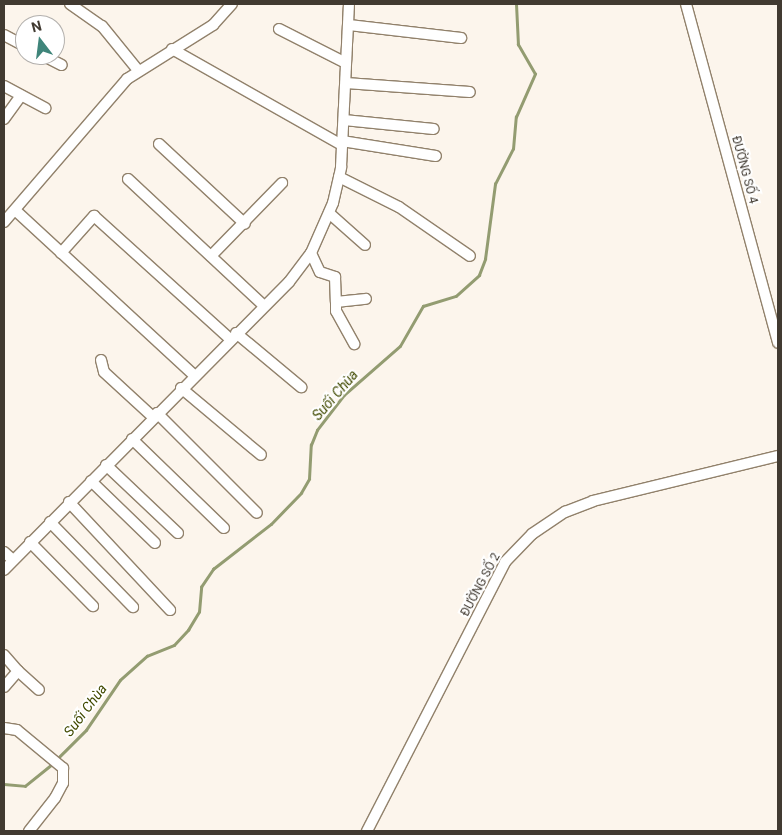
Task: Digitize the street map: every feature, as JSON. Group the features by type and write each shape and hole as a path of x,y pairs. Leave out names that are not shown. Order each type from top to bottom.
{"street":[{"path":"70,4 102,26 137,69"},
{"path":"4,222 112,94 137,69 213,24 232,4"},
{"path":"4,570 181,388 264,306 311,253 329,213 339,177 344,120 349,4"},
{"name":"ĐƯỜNG SỐ 4","path":"686,4 778,342"},
{"path":"349,25 461,38"},
{"path":"279,29 346,63"},
{"path":"172,49 342,143 436,156"},
{"path":"346,83 470,92"},
{"path":"4,86 45,108"},
{"path":"4,119 21,96"},
{"path":"344,120 434,129"},
{"path":"160,144 245,224"},
{"path":"339,177 399,207 470,256"},
{"path":"128,179 264,306"},
{"path":"211,256 245,224 282,183"},
{"path":"15,210 194,375"},
{"path":"329,213 365,245"},
{"path":"61,253 94,216 233,336 301,387"},
{"path":"311,253 320,272 335,277 336,311 354,344"},
{"path":"336,302 366,299"},
{"path":"101,360 104,372 155,415 257,513"},
{"path":"181,388 261,455"},
{"path":"132,439 224,528"},
{"name":"ĐƯỜNG SỐ 2","path":"367,831 506,562 532,534 566,512 594,501 778,456"},
{"path":"106,465 178,534"},
{"path":"91,481 155,543"},
{"path":"69,502 170,610"},
{"path":"50,522 133,607"},
{"path":"30,542 93,606"},
{"path":"4,552 13,560"},
{"path":"4,655 39,690"},
{"path":"4,688 18,671"},
{"path":"4,728 17,730 50,759 60,763 63,783 29,831"}],"waterway":[{"name":"Suối Chùa","path":"57,759 86,730 120,680 147,656 174,645 188,630 199,612 201,587 213,569 271,524 301,493 309,479 311,445 317,430 344,395 400,346 423,306 456,296 479,275 485,259 495,184 513,149 516,117 535,74 518,45 516,4"},
{"name":"Suối Chùa","path":"4,784 25,786 53,763"}]}
